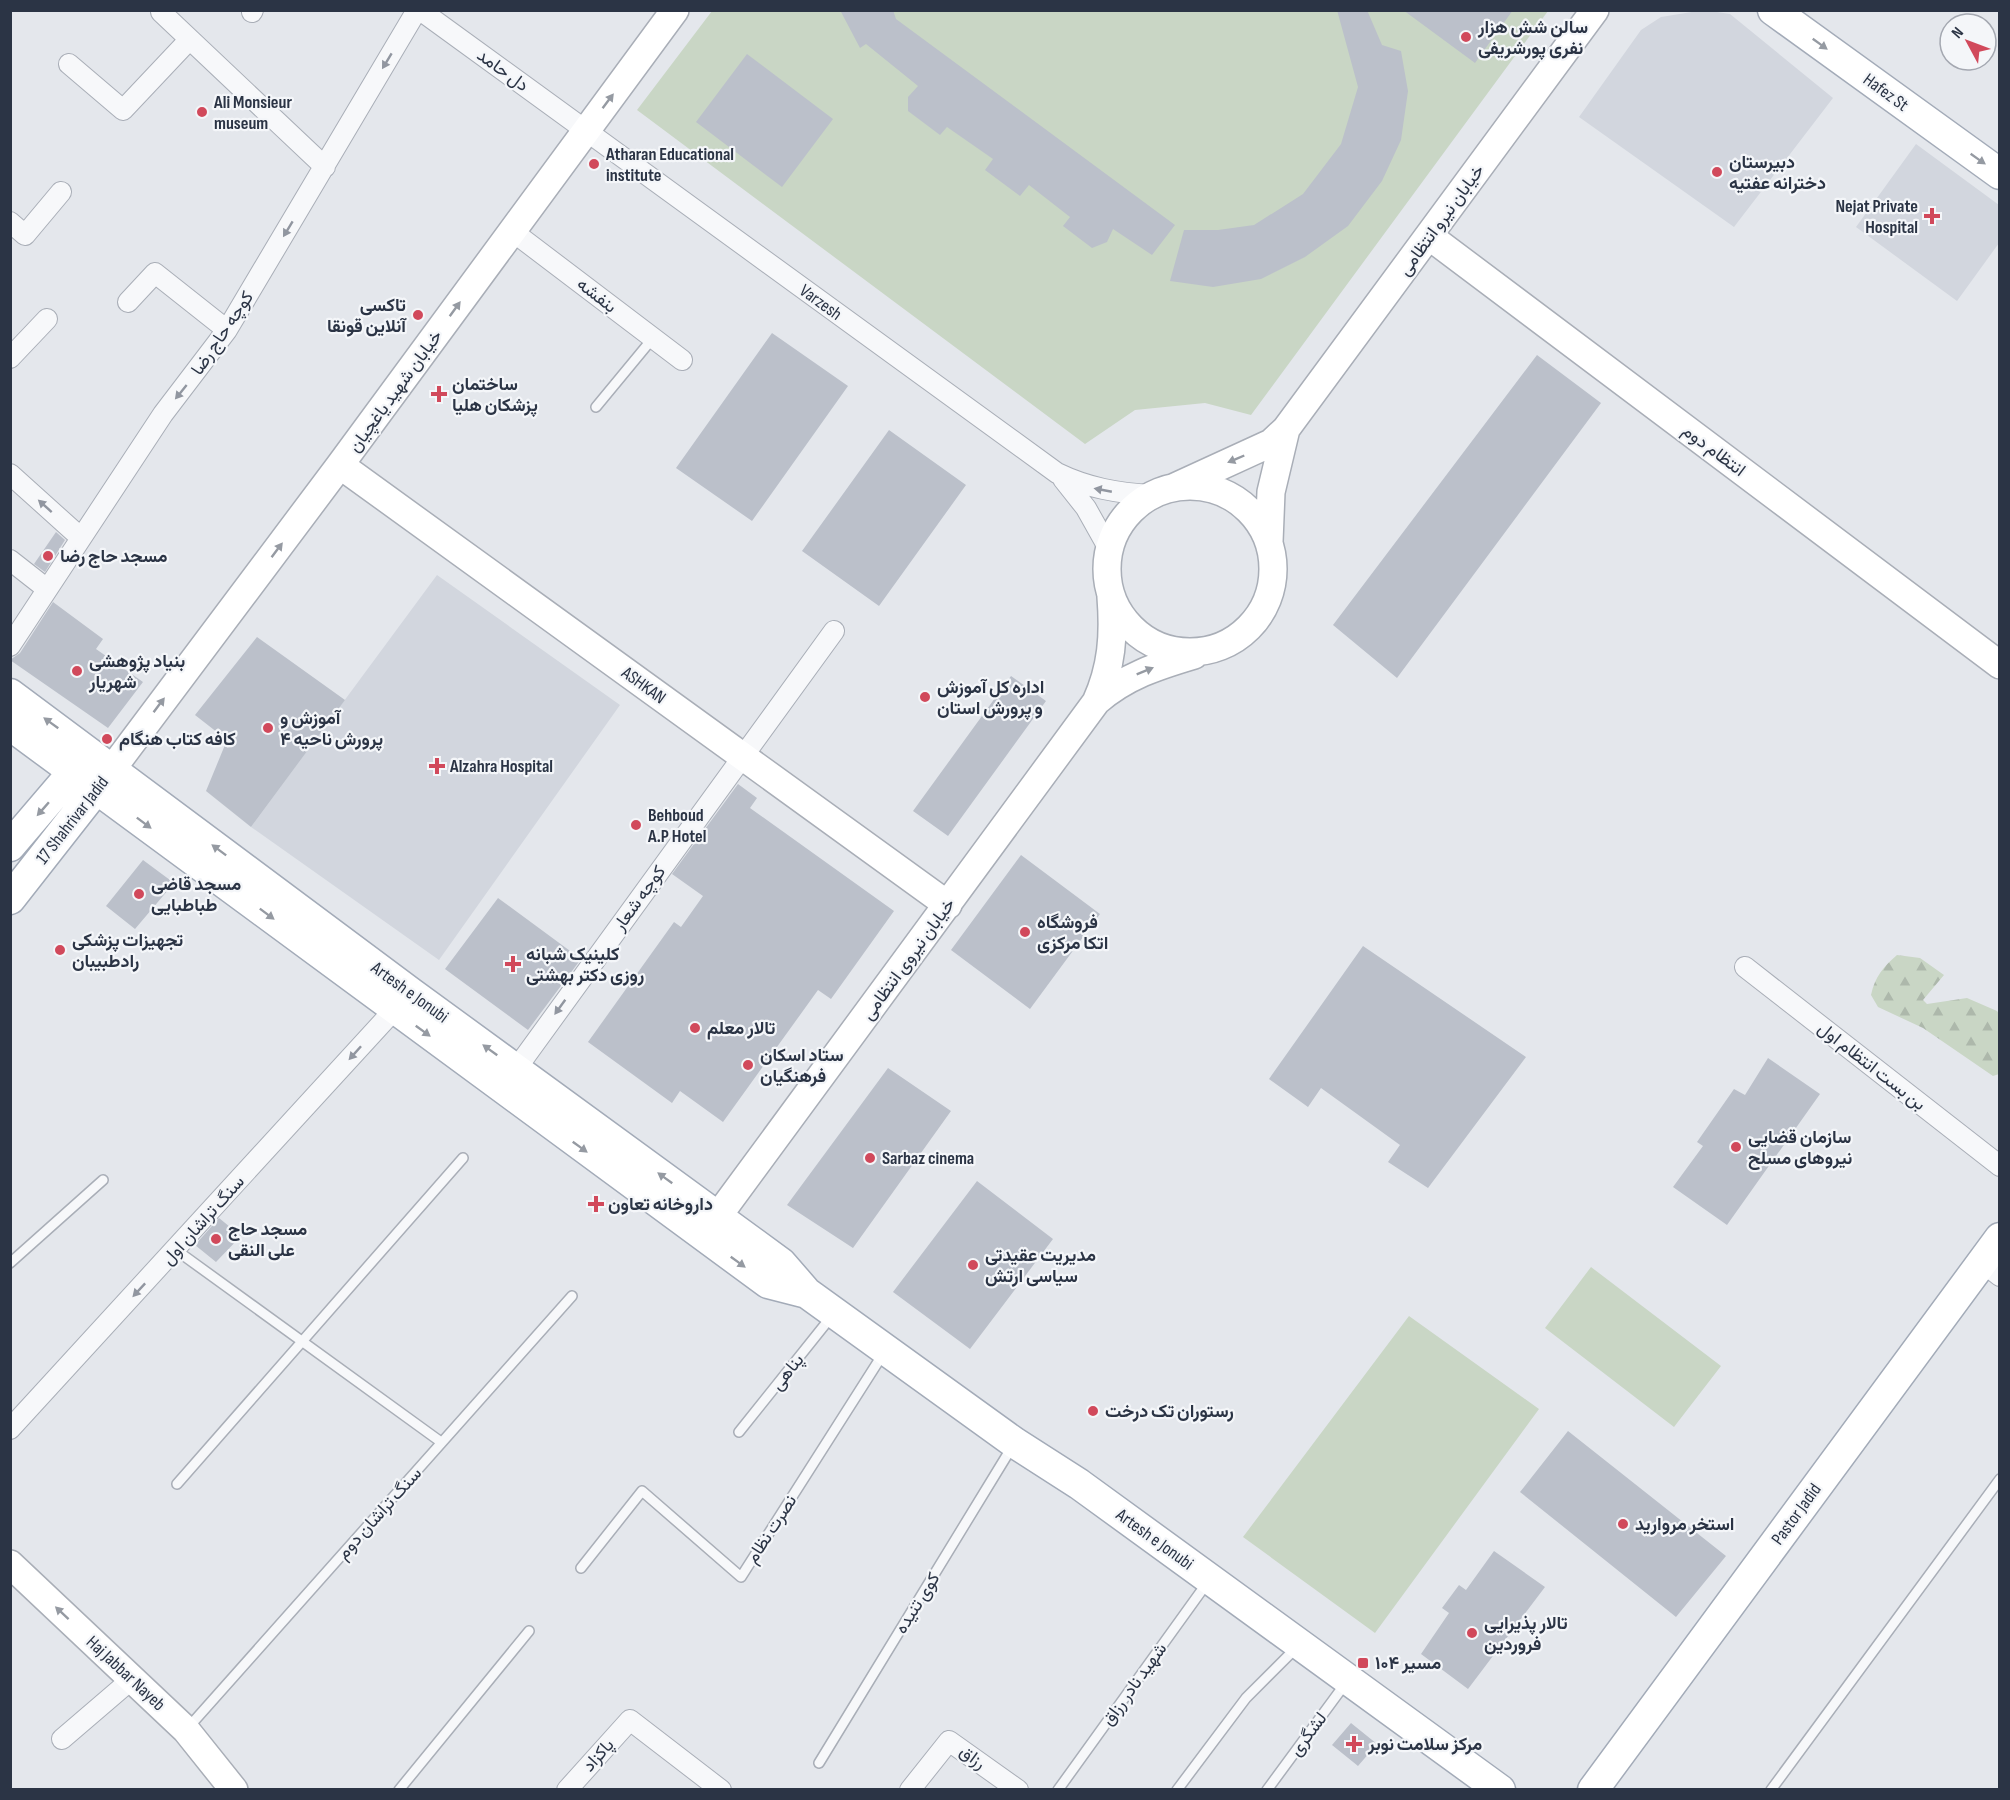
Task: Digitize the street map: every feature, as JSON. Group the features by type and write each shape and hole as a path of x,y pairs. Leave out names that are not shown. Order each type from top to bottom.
{"main road":[{"name":"Hafez St","path":"1773,10 2000,174"},
{"name":"Artesh e Jonubi","path":"10,694 94,770 394,1010 768,1283 807,1293"},
{"name":"Artesh e Jonubi","path":"10,725 94,770 516,1069 781,1263 807,1293 1015,1443 1079,1484 1500,1790"},
{"name":"17 Shahrivar Jadid","path":"10,846 94,770"},
{"name":"17 Shahrivar Jadid","path":"10,899 94,770"},
{"name":"Pastor Jadid","path":"1593,1790 1991,1269 2000,1238"}],"street":[{"name":"دل حامد","path":"418,10 586,130"},
{"name":"کوچه حاج رضا","path":"10,645 163,414 227,330 418,10"},
{"name":"خیابان شهید یاغچیان","path":"94,770 340,465 675,10"},
{"name":"خیابان نیرو انتظامی","path":"1163,491 1271,443 1286,429 1595,10"},
{"path":"161,12 325,166"},
{"path":"69,64 123,110 189,40"},
{"name":"Varzesh","path":"586,130 1057,473 1082,485 1101,490 1163,491"},
{"path":"10,222 25,235 61,192"},
{"name":"بنفشه","path":"512,231 682,360"},
{"name":"انتظام دوم","path":"1429,236 2000,665"},
{"path":"128,302 155,273 227,330"},
{"path":"10,358 47,319"},
{"name":"خیابان نیرو انتظامی","path":"1269,542 1271,492 1286,429"},
{"name":"ASHKAN","path":"340,465 948,904"},
{"name":"Varzesh","path":"1057,473 1086,508 1109,549"},
{"path":"10,474 80,537"},
{"path":"1198,486 1221,492 1242,503 1258,521 1269,542 1274,565 1271,589 1262,611 1247,629 1228,643 1206,651 1182,652 1159,647 1138,635 1122,618 1111,597 1107,573 1109,549 1118,528 1133,509 1163,491 1198,486"},
{"path":"10,560 47,589"},
{"name":"خیابان نیروی انتظامی","path":"1096,702 1110,666 1113,621 1111,597"},
{"name":"کوچه شعار","path":"516,1069 834,632"},
{"name":"خیابان نیروی انتظامی","path":"718,1216 1096,702 1113,687 1146,669 1206,651"},
{"name":"بن بست انتظام اول","path":"1745,967 2000,1166"},
{"name":"سنگ تراشان اول","path":"10,1429 394,1010"},
{"name":"Haj Jabbar Nayeb","path":"10,1564 186,1730 234,1790"},
{"path":"62,1739 132,1678"},
{"name":"پاکزاد","path":"567,1790 630,1720 711,1787"},
{"name":"رزاق","path":"910,1790 949,1741 1018,1790"}],"lane":[{"path":"596,407 653,338"},
{"path":"177,1484 463,1158"},
{"path":"10,1263 103,1180"},
{"path":"176,1250 441,1442"},
{"name":"سنگ تراشان دوم","path":"186,1730 572,1296"},
{"name":"پناهی","path":"739,1432 835,1313"},
{"name":"نصرت نظام","path":"581,1568 642,1491 741,1577 886,1349"},
{"name":"کوی تنیده","path":"819,1763 1015,1443"},
{"path":"1771,1790 2000,1479"},
{"name":"شهید نادر رزاق","path":"1058,1790 1210,1579"},
{"path":"399,1790 529,1631"},
{"path":"1177,1790 1246,1698 1300,1644"},
{"name":"لشگری","path":"1267,1790 1349,1679"}],"shaded area":[{"name":"دبیرستان دخترانه عفتیه","path":"1704,10 1730,14 1833,98 1734,227 1579,117 1641,30 1661,17"},
{"name":"Nejat Private Hospital","path":"1916,144 1999,205 1999,243 1957,301 1856,227"},
{"name":"Alzahra Hospital","path":"437,575 620,705 439,960 251,827"}],"green space":[{"path":"712,11 1548,11 1251,415 1205,403 1135,410 1085,444 637,110"},
{"path":"1897,955 1920,958 1944,975 1923,1000 1927,1004 1967,998 1997,1011 2000,1015 1999,1074 1993,1076 1923,1028 1878,1007 1871,995 1875,983 1884,968"},
{"path":"1591,1267 1721,1366 1674,1427 1545,1328"},
{"path":"1409,1316 1539,1409 1375,1633 1243,1537"}],"building":[{"path":"840,10 893,10 896,19 1175,225 1152,255 1113,229 1107,242 1092,248 1063,226 1070,217 1029,185 1020,196 985,170 993,159 947,127 940,135 908,111 908,97 918,86 866,44 860,48"},
{"path":"1337,10 1367,10 1382,45 1401,51 1408,91 1401,140 1382,181 1348,226 1305,257 1261,279 1213,287 1170,281 1184,230 1218,230 1254,225 1303,194 1341,144 1358,87"},
{"name":"سالن شش هزار نفری پورشریفی","path":"1403,10 1513,10 1475,63"},
{"path":"747,54 833,119 782,187 696,122"},
{"path":"772,333 848,386 752,521 676,468"},
{"path":"1537,355 1601,403 1397,678 1333,625"},
{"path":"889,430 966,485 879,606 802,551"},
{"name":"مسجد حاج رضا","path":"56,532 65,540 45,572 34,564"},
{"name":"بنیاد پژوهشی شهریار","path":"53,602 103,639 96,649 143,682 108,728 10,660 20,653"},
{"name":"آموزش و پرورش ناحیه ۴","path":"257,637 345,700 251,827 206,791 227,740 195,715"},
{"path":"1011,676 1046,701 948,836 913,811"},
{"path":"738,784 757,798 750,808 894,911 831,999 818,990 723,1122 680,1091 672,1103 588,1042 674,922 681,927 703,896 672,874"},
{"name":"فروشگاه اتکا مرکزی","path":"1021,855 1100,914 1030,1009 951,950"},
{"name":"مسجد قاضی طباطبایی","path":"143,860 174,883 135,929 106,906"},
{"name":"کلینیک شبانه روزی دکتر بهشتی","path":"498,898 581,959 528,1030 445,969"},
{"path":"1363,946 1526,1057 1428,1188 1388,1162 1400,1145 1321,1088 1308,1107 1269,1079"},
{"path":"1768,1058 1820,1094 1727,1225 1673,1187 1703,1146 1697,1142 1734,1089 1745,1095"},
{"name":"Sarbaz cinema","path":"888,1068 951,1111 853,1248 787,1205"},
{"name":"مدیریت عقیدتی سیاسی ارتش","path":"977,1181 1053,1239 970,1349 893,1292"},
{"name":"مسجد حاج علی النقی","path":"219,1218 241,1236 216,1262 195,1245"},
{"name":"استخر مروارید","path":"1568,1431 1726,1556 1676,1617 1520,1492"},
{"name":"تالار پذیرایی فروردین","path":"1494,1551 1545,1587 1468,1689 1421,1654 1449,1613 1442,1608 1459,1585 1466,1590"},
{"name":"مرکز سلامت نوبر","path":"1351,1723 1377,1744 1358,1766 1332,1745"}],"place":[{"name":"سالن شش هزار نفری پورشریفی","path":"1466,37"},
{"name":"Ali Monsieur museum","path":"202,112"},
{"name":"Atharan Educational institute","path":"594,164"},
{"name":"دبیرستان دخترانه عفتیه","path":"1717,172"},
{"name":"Nejat Private Hospital","path":"1932,216"},
{"name":"تاکسی آنلاین قونقا","path":"418,315"},
{"name":"ساختمان پزشکان هلیا","path":"439,394"},
{"name":"مسجد حاج رضا","path":"48,556"},
{"name":"بنیاد پژوهشی شهریار","path":"77,671"},
{"name":"اداره کل آموزش و پرورش استان","path":"925,697"},
{"name":"آموزش و پرورش ناحیه ۴","path":"268,728"},
{"name":"کافه کتاب هنگام","path":"107,739"},
{"name":"Alzahra Hospital","path":"437,766"},
{"name":"Behboud A.P Hotel","path":"636,825"},
{"name":"مسجد قاضی طباطبایی","path":"139,894"},
{"name":"فروشگاه اتکا مرکزی","path":"1025,932"},
{"name":"تجهیزات پزشکی رادطبیبان","path":"60,950"},
{"name":"کلینیک شبانه روزی دکتر بهشتی","path":"513,964"},
{"name":"تالار معلم","path":"695,1028"},
{"name":"ستاد اسکان فرهنگیان","path":"748,1065"},
{"name":"سازمان قضایی نیروهای مسلح","path":"1736,1147"},
{"name":"Sarbaz cinema","path":"870,1158"},
{"name":"داروخانه تعاون","path":"596,1204"},
{"name":"مسجد حاج علی النقی","path":"216,1239"},
{"name":"مدیریت عقیدتی سیاسی ارتش","path":"973,1265"},
{"name":"رستوران تک درخت","path":"1093,1411"},
{"name":"استخر مروارید","path":"1623,1524"},
{"name":"تالار پذیرایی فروردین","path":"1472,1633"},
{"name":"مسیر ۱۰۴","path":"1363,1663"},
{"name":"مرکز سلامت نوبر","path":"1354,1744"}]}
